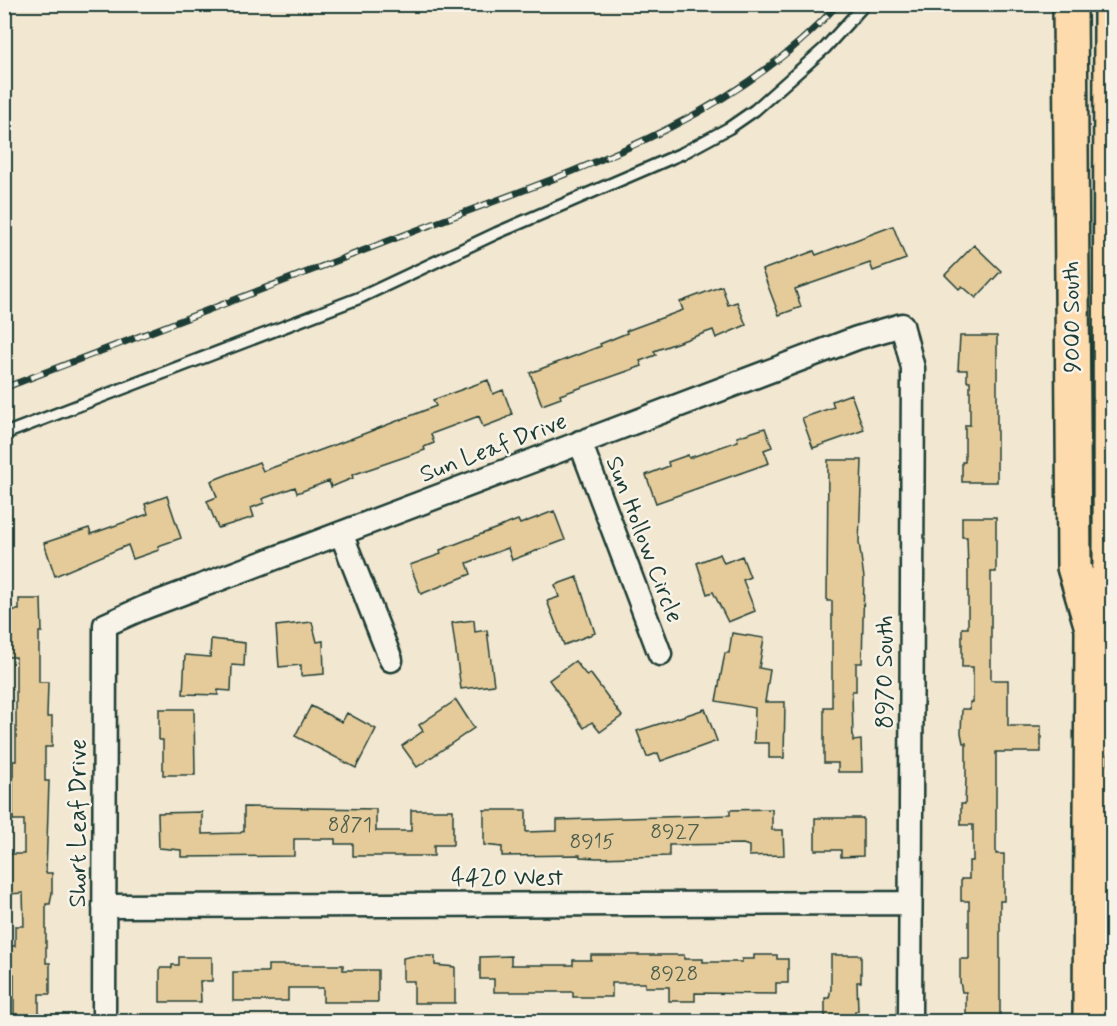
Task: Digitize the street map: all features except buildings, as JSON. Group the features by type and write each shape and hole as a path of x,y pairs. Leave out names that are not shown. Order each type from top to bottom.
{"main road":[{"name":"9000 South","path":"1070,4 1074,567 1092,628"},
{"path":"1092,4 1093,111 1096,121 1111,130"},
{"name":"9000 South","path":"1090,1022 1092,628 1110,567 1112,4"}],"street":[{"name":"Sun Leaf Drive","path":"105,625 143,608 856,338 902,325"},
{"name":"8970 South","path":"902,325 913,368 910,1022"},
{"name":"Sun Hollow Circle","path":"580,442 660,654"},
{"path":"341,533 391,660"},
{"name":"Short Leaf Drive","path":"104,1022 105,625"},
{"name":"4420 West","path":"104,906 910,903"}],"lane":[{"path":"4,434 359,298 496,233 683,153 729,128 755,110 825,48 865,4"}],"railway":[{"path":"4,388 519,192 636,144 691,116 744,84 794,47 838,4"}]}
